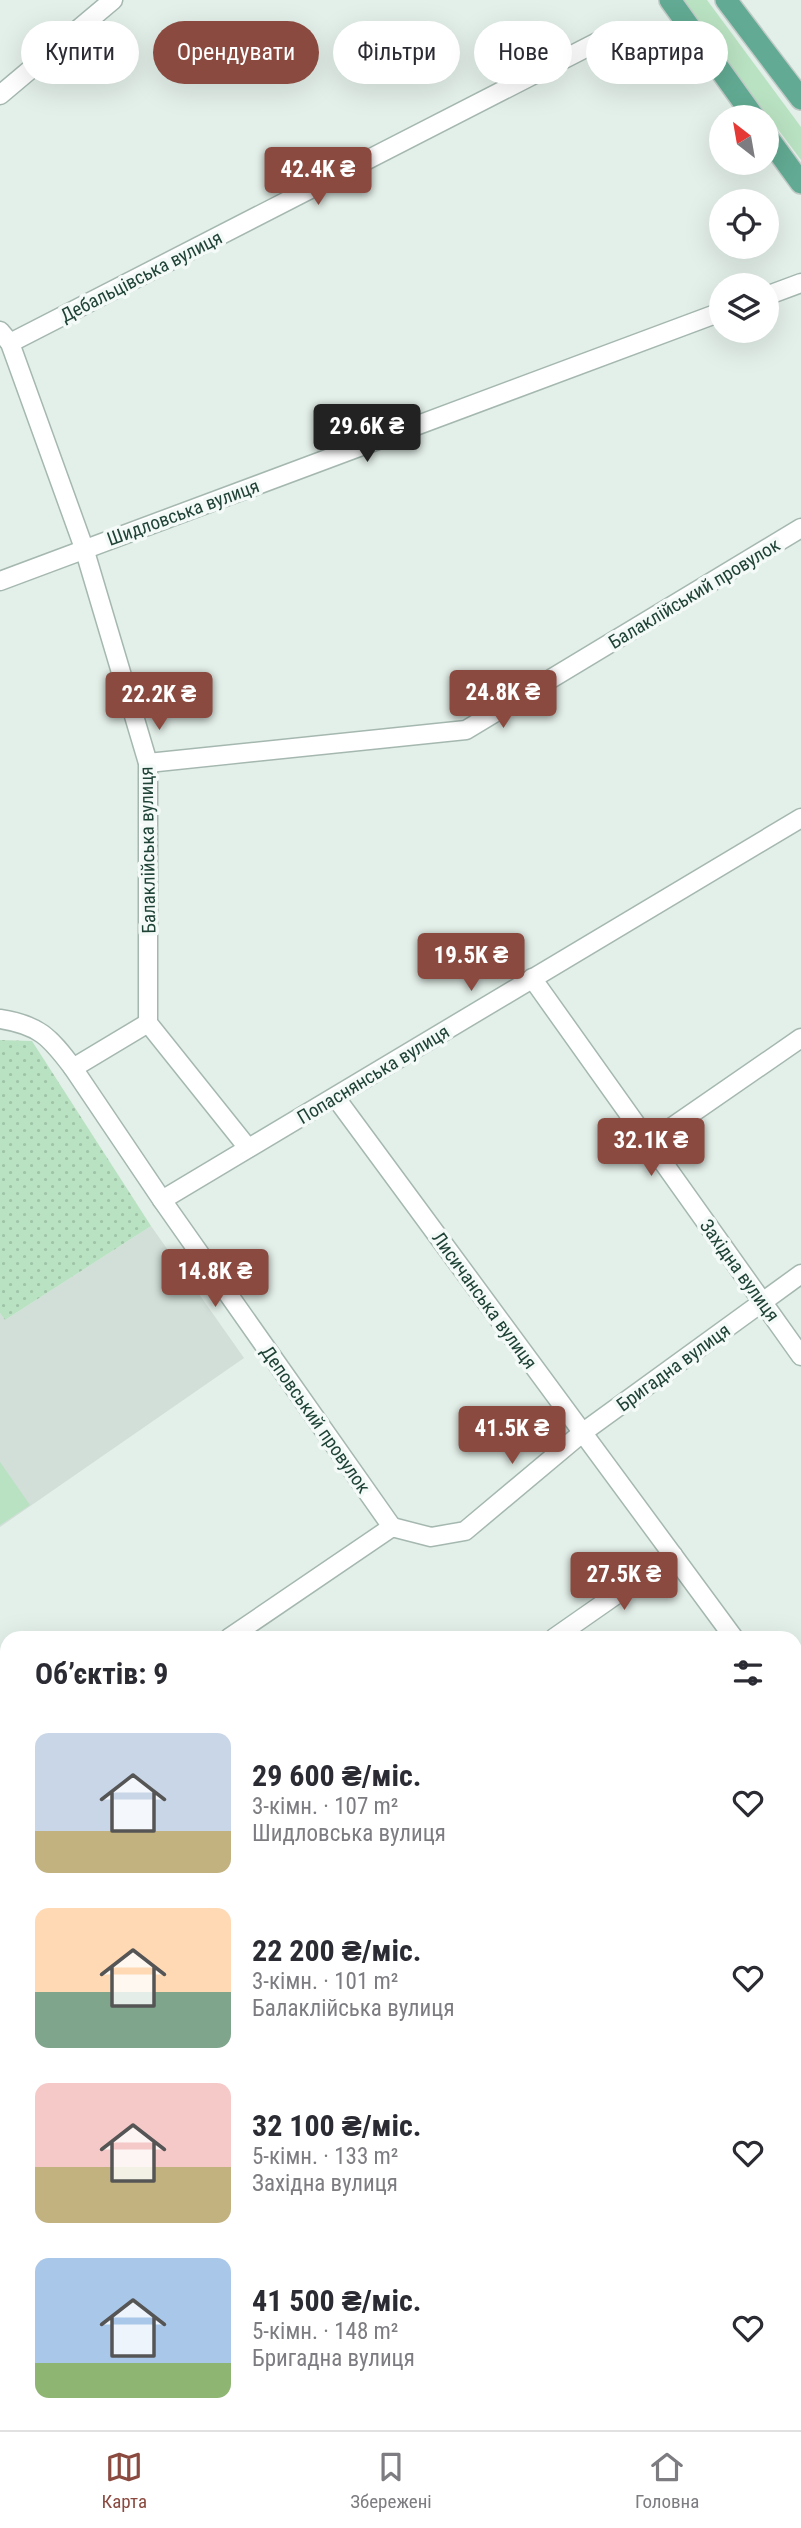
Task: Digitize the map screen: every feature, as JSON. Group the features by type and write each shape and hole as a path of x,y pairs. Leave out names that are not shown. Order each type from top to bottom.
{"main road":[{"path":"670,0 745,105"},
{"path":"726,0 801,99"},
{"path":"779,153 801,183"}],"street":[{"path":"0,95 113,0"},
{"name":"Дебальцівська вулиця","path":"5,337 586,47"},
{"path":"779,291 801,283"},
{"name":"Шидловська вулиця","path":"0,581 709,316"},
{"name":"Балаклійська вулиця","path":"5,337 84,548 148,764 148,1023"},
{"name":"Балаклійський провулок","path":"148,764 466,730 801,528"},
{"name":"Попаснянська вулиця","path":"162,1200 801,818"},
{"name":"Західна вулиця","path":"531,978 801,1356"},
{"name":"Деповський провулок","path":"0,1019 35,1028 57,1046 392,1527"},
{"path":"73,1068 148,1023 248,1148"},
{"path":"649,1143 801,1038"},
{"name":"Лисичанська вулиця","path":"336,1098 729,1631"},
{"name":"Бригадна вулиця","path":"392,1527 430,1537 465,1531 582,1433 801,1274"},
{"path":"239,1631 392,1527"},
{"path":"564,1631 673,1555"}],"shaded area":[{"path":"151,1226 244,1358 0,1527 0,1313 5,1320"}],"green space":[{"path":"681,0 707,0 723,21 697,21"},
{"path":"728,28 801,127 801,160 779,131 779,105 760,105 728,63"},
{"path":"0,1040 32,1041 151,1226 5,1320 0,1313"},
{"path":"0,1462 30,1505 0,1525"}]}
